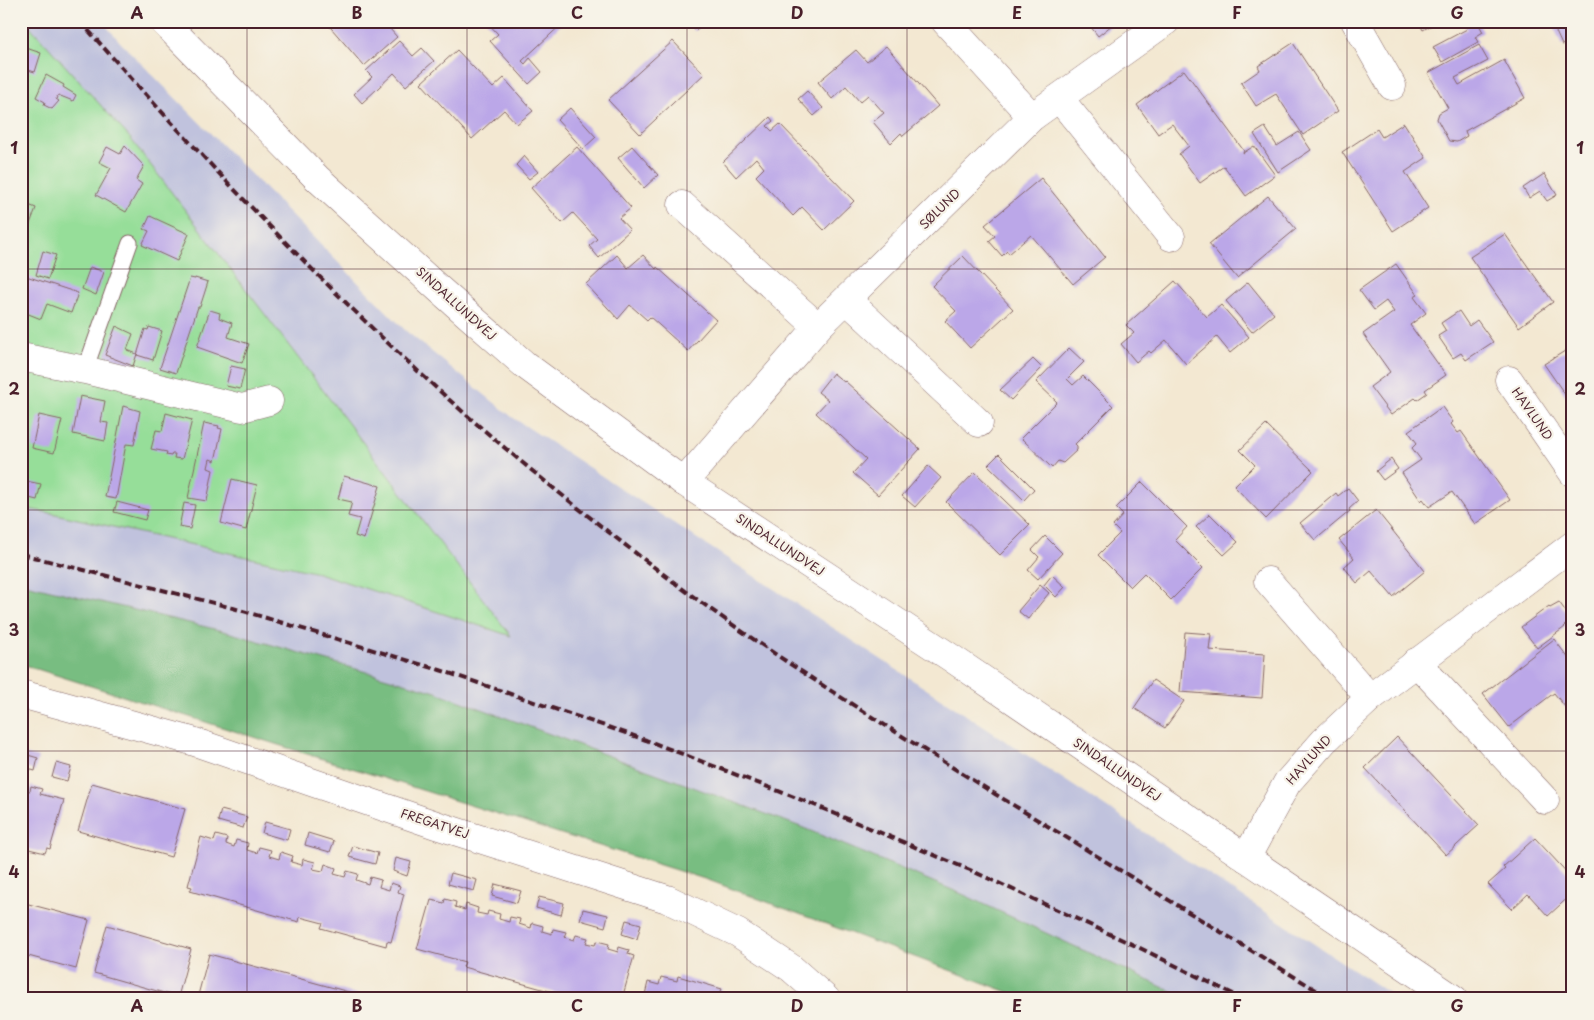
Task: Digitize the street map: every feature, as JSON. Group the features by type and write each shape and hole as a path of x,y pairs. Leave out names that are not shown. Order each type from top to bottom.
{"street":[{"path":"945,21 1032,117"},
{"name":"SØLUND","path":"684,482 818,327 1032,117 1166,21"},
{"path":"1355,21 1392,86"},
{"name":"SINDALLUNDVEJ","path":"170,24 317,178 525,365 684,482 953,659 1454,999"},
{"path":"1059,98 1171,237"},
{"path":"682,205 818,327"},
{"path":"847,300 978,423"},
{"path":"21,357 85,370 242,408 269,401"},
{"name":"HAVLUND","path":"1509,380 1573,472"},
{"name":"HAVLUND","path":"1246,858 1287,783 1324,742 1370,698 1573,545"},
{"path":"1268,581 1370,698"},
{"path":"1416,662 1545,800"},
{"name":"FREGATVEJ","path":"21,694 192,741 436,824 666,899 738,933 791,968 826,999"}],"lane":[{"path":"85,370 130,243"}],"shaded area":[{"path":"25,21 102,21 120,42 406,331 512,417 1398,999 1188,999 962,894 801,827 436,692 227,632 21,583 21,508 51,513 318,573 510,636 130,138"}],"green space":[{"path":"21,21 25,21 130,138 511,636 318,573 51,513 21,508"},
{"path":"21,583 227,632 436,692 801,827 962,894 1188,999 1027,999 711,881 21,664"}],"building":[{"path":"325,21 383,21 397,37 364,66"},
{"path":"486,21 565,21 522,61 525,64 530,58 542,72 529,84 490,41 498,34"},
{"path":"685,21 706,21 695,31"},
{"path":"1086,21 1109,21 1112,25 1098,36"},
{"path":"1418,21 1439,21 1423,30"},
{"path":"1469,21 1477,21 1483,32 1475,37 1478,42 1442,62 1433,47 1467,29 1465,24"},
{"path":"1551,21 1573,21 1573,40 1562,45"},
{"path":"399,41 413,56 422,48 434,61 406,86 394,73 362,103 354,94 372,77 366,71"},
{"path":"673,41 704,74 640,134 608,100"},
{"path":"1293,43 1338,111 1303,135 1276,94 1256,106 1241,83 1260,70 1258,66"},
{"path":"1479,45 1488,61 1455,78 1459,85 1504,60 1525,98 1465,131 1467,136 1457,142 1449,141 1437,119 1439,113 1448,108 1428,73"},
{"path":"886,46 938,106 903,136 901,133 891,143 873,122 884,113 868,95 860,102 846,86 832,99 818,82 856,50 867,62"},
{"path":"26,48 41,53 35,72 21,68"},
{"path":"457,50 493,88 504,78 533,111 517,124 504,110 472,139 421,83"},
{"path":"1184,70 1244,151 1243,153 1254,146 1275,175 1246,196 1224,166 1200,183 1179,154 1189,146 1172,124 1158,134 1137,105"},
{"path":"46,75 64,85 63,87 76,95 73,101 58,95 56,99 59,101 52,109 44,105 45,102 36,97"},
{"path":"807,91 823,108 814,116 798,99"},
{"path":"570,108 596,137 583,149 557,120"},
{"path":"770,117 773,121 767,126 772,131 780,124 854,201 824,230 802,207 793,216 756,176 764,168 756,158 736,177 723,162"},
{"path":"1404,123 1426,158 1405,172 1428,208 1393,231 1342,152 1377,129 1382,137"},
{"path":"1265,127 1277,146 1299,132 1311,150 1278,172 1254,134"},
{"path":"125,146 144,166 136,180 142,184 126,212 96,195 111,168 99,162 107,147 120,154"},
{"path":"632,146 658,175 644,188 618,158"},
{"path":"577,147 631,208 619,218 630,230 599,258 589,246 597,239 573,213 562,223 531,188"},
{"path":"524,156 538,172 529,179 516,165"},
{"path":"1544,174 1557,195 1547,201 1540,191 1529,198 1523,188"},
{"path":"1041,178 1105,257 1073,284 1031,235 1009,254 1007,251 1002,256 989,241 995,236 985,225"},
{"path":"1268,196 1296,229 1237,278 1209,244"},
{"path":"21,202 36,208 21,248"},
{"path":"150,216 189,234 177,261 142,245 149,231 144,229"},
{"path":"1505,234 1553,302 1519,327 1470,257"},
{"path":"43,251 56,255 48,279 36,275"},
{"path":"617,255 628,268 643,255 656,269 657,267 716,320 688,351 650,317 647,320 630,305 618,319 586,284"},
{"path":"963,256 1013,309 970,348 945,321 956,311 932,286"},
{"path":"1396,264 1418,295 1414,297 1426,313 1410,325 1446,375 1425,390 1427,393 1417,400 1415,398 1391,415 1370,387 1390,372 1363,334 1394,312 1386,301 1374,310 1359,290"},
{"path":"90,267 104,272 96,295 82,289"},
{"path":"26,276 78,293 71,313 47,304 41,319 21,311 21,287"},
{"path":"190,278 208,282 176,373 160,368"},
{"path":"1175,281 1207,317 1221,305 1249,337 1230,353 1217,337 1186,364 1166,340 1151,353 1149,351 1136,362 1121,344 1134,333 1126,325"},
{"path":"1248,282 1274,314 1252,332 1226,301"},
{"path":"210,310 220,313 219,318 232,323 228,337 249,344 242,363 197,347"},
{"path":"1459,311 1469,326 1477,320 1493,342 1466,360 1461,353 1453,358 1438,336 1446,331 1441,323"},
{"path":"116,326 133,334 127,350 137,354 133,366 105,355"},
{"path":"149,327 162,331 153,360 137,355 145,329 148,330"},
{"path":"1573,346 1573,406 1544,364"},
{"path":"1069,348 1084,362 1067,379 1073,385 1083,376 1113,406 1075,444 1077,450 1063,463 1058,461 1052,468 1021,438 1057,402 1036,382"},
{"path":"1033,359 1042,368 1011,400 1000,390"},
{"path":"231,366 245,369 240,389 226,386"},
{"path":"833,373 845,381 920,449 878,495 853,473 866,459 816,413 828,400 818,392"},
{"path":"80,396 105,401 101,422 108,423 105,441 73,434"},
{"path":"123,406 140,411 134,445 126,444 116,499 105,497"},
{"path":"1442,407 1453,422 1451,424 1458,433 1461,431 1510,500 1475,524 1452,492 1429,507 1423,499 1421,501 1402,473 1421,460 1412,448 1417,443 1408,431"},
{"path":"166,413 192,420 182,459 174,458 175,454 171,456 166,455 167,452 151,449 156,430 162,431"},
{"path":"39,415 62,420 54,453 32,448"},
{"path":"204,423 219,426 218,428 222,429 215,461 210,459 208,468 213,470 207,501 188,498"},
{"path":"1266,425 1313,471 1266,519 1234,486 1255,465 1240,450"},
{"path":"999,454 1034,489 1024,500 988,465"},
{"path":"1391,459 1398,469 1383,480 1376,471"},
{"path":"928,466 941,478 915,507 902,496"},
{"path":"975,472 1030,525 1000,555 946,502"},
{"path":"344,476 380,486 364,539 355,536 360,519 348,516 352,502 338,499"},
{"path":"232,479 257,485 246,530 221,523"},
{"path":"21,480 41,484 37,500 21,496"},
{"path":"1142,482 1187,527 1175,540 1203,568 1171,600 1144,573 1130,587 1098,555 1120,533 1113,526 1123,515 1116,508"},
{"path":"1348,488 1358,501 1349,509 1350,511 1315,540 1300,523 1336,493 1338,496"},
{"path":"117,502 148,510 145,520 114,512"},
{"path":"184,503 195,505 190,529 179,527"},
{"path":"1376,510 1425,571 1393,597 1371,571 1357,583 1344,567 1354,558 1339,540"},
{"path":"1210,514 1238,542 1224,555 1196,527"},
{"path":"1045,536 1062,553 1038,579 1028,570 1039,557 1032,550"},
{"path":"1052,575 1065,587 1056,597 1044,585"},
{"path":"1040,585 1049,593 1028,619 1018,611"},
{"path":"1559,602 1572,620 1537,648 1521,627 1549,606"},
{"path":"1185,632 1211,634 1209,650 1265,654 1262,698 1180,692"},
{"path":"1554,639 1573,664 1573,703 1566,708 1554,693 1509,727 1483,694"},
{"path":"1153,680 1184,701 1165,728 1134,708"},
{"path":"1397,737 1479,825 1446,855 1365,768"},
{"path":"21,753 38,758 35,771 21,767"},
{"path":"56,763 71,767 67,781 52,777"},
{"path":"92,783 185,809 171,857 78,831"},
{"path":"31,786 42,789 40,794 64,800 50,849 47,848 45,853 21,847 21,789 30,791"},
{"path":"221,810 247,817 243,828 218,821"},
{"path":"265,822 290,829 287,840 262,833"},
{"path":"308,833 334,841 330,852 305,845"},
{"path":"216,835 227,838 226,844 234,847 236,840 248,843 247,850 257,853 259,847 271,850 269,856 279,859 281,852 293,856 291,862 302,865 303,859 315,862 313,869 323,871 325,864 336,868 334,874 345,877 347,871 358,874 356,880 368,884 370,877 381,880 379,887 389,890 391,883 400,886 398,892 404,894 391,942 387,941 386,946 321,928 323,923 300,917 299,922 190,891 192,887 188,886 201,837 214,841"},
{"path":"1535,838 1573,879 1573,893 1548,916 1528,894 1512,909 1488,884 1505,869 1503,867"},
{"path":"353,846 378,853 375,864 349,857"},
{"path":"396,858 411,862 407,876 393,871"},
{"path":"451,873 477,880 474,891 448,884"},
{"path":"495,884 521,891 517,903 492,896"},
{"path":"539,897 564,903 561,915 536,908"},
{"path":"445,899 456,902 455,907 465,910 466,904 478,908 477,913 487,915 488,911 500,914 499,919 509,922 510,917 520,919 519,924 531,928 532,923 543,926 542,931 552,934 553,929 566,932 564,937 574,940 576,935 588,938 586,943 595,945 597,941 609,944 608,949 618,952 619,947 629,950 628,954 634,956 622,999 578,999 463,967 465,962 417,949 431,900 444,903"},
{"path":"21,902 89,920 76,969 21,954"},
{"path":"583,909 608,915 605,927 580,920"},
{"path":"626,920 641,924 637,939 622,934"},
{"path":"107,925 191,949 178,997 94,973"},
{"path":"209,954 371,998 371,999 197,999"},
{"path":"678,976 722,989 720,993 735,998 737,993 756,999 644,999 648,982 659,985 661,977 677,981"}],"railway":[{"path":"80,21 167,118 302,260 396,351 473,421 594,520 724,619 839,696 995,794 1331,999"},
{"path":"21,554 233,608 440,670 646,740 807,802 970,870 1138,947 1243,999"}]}
